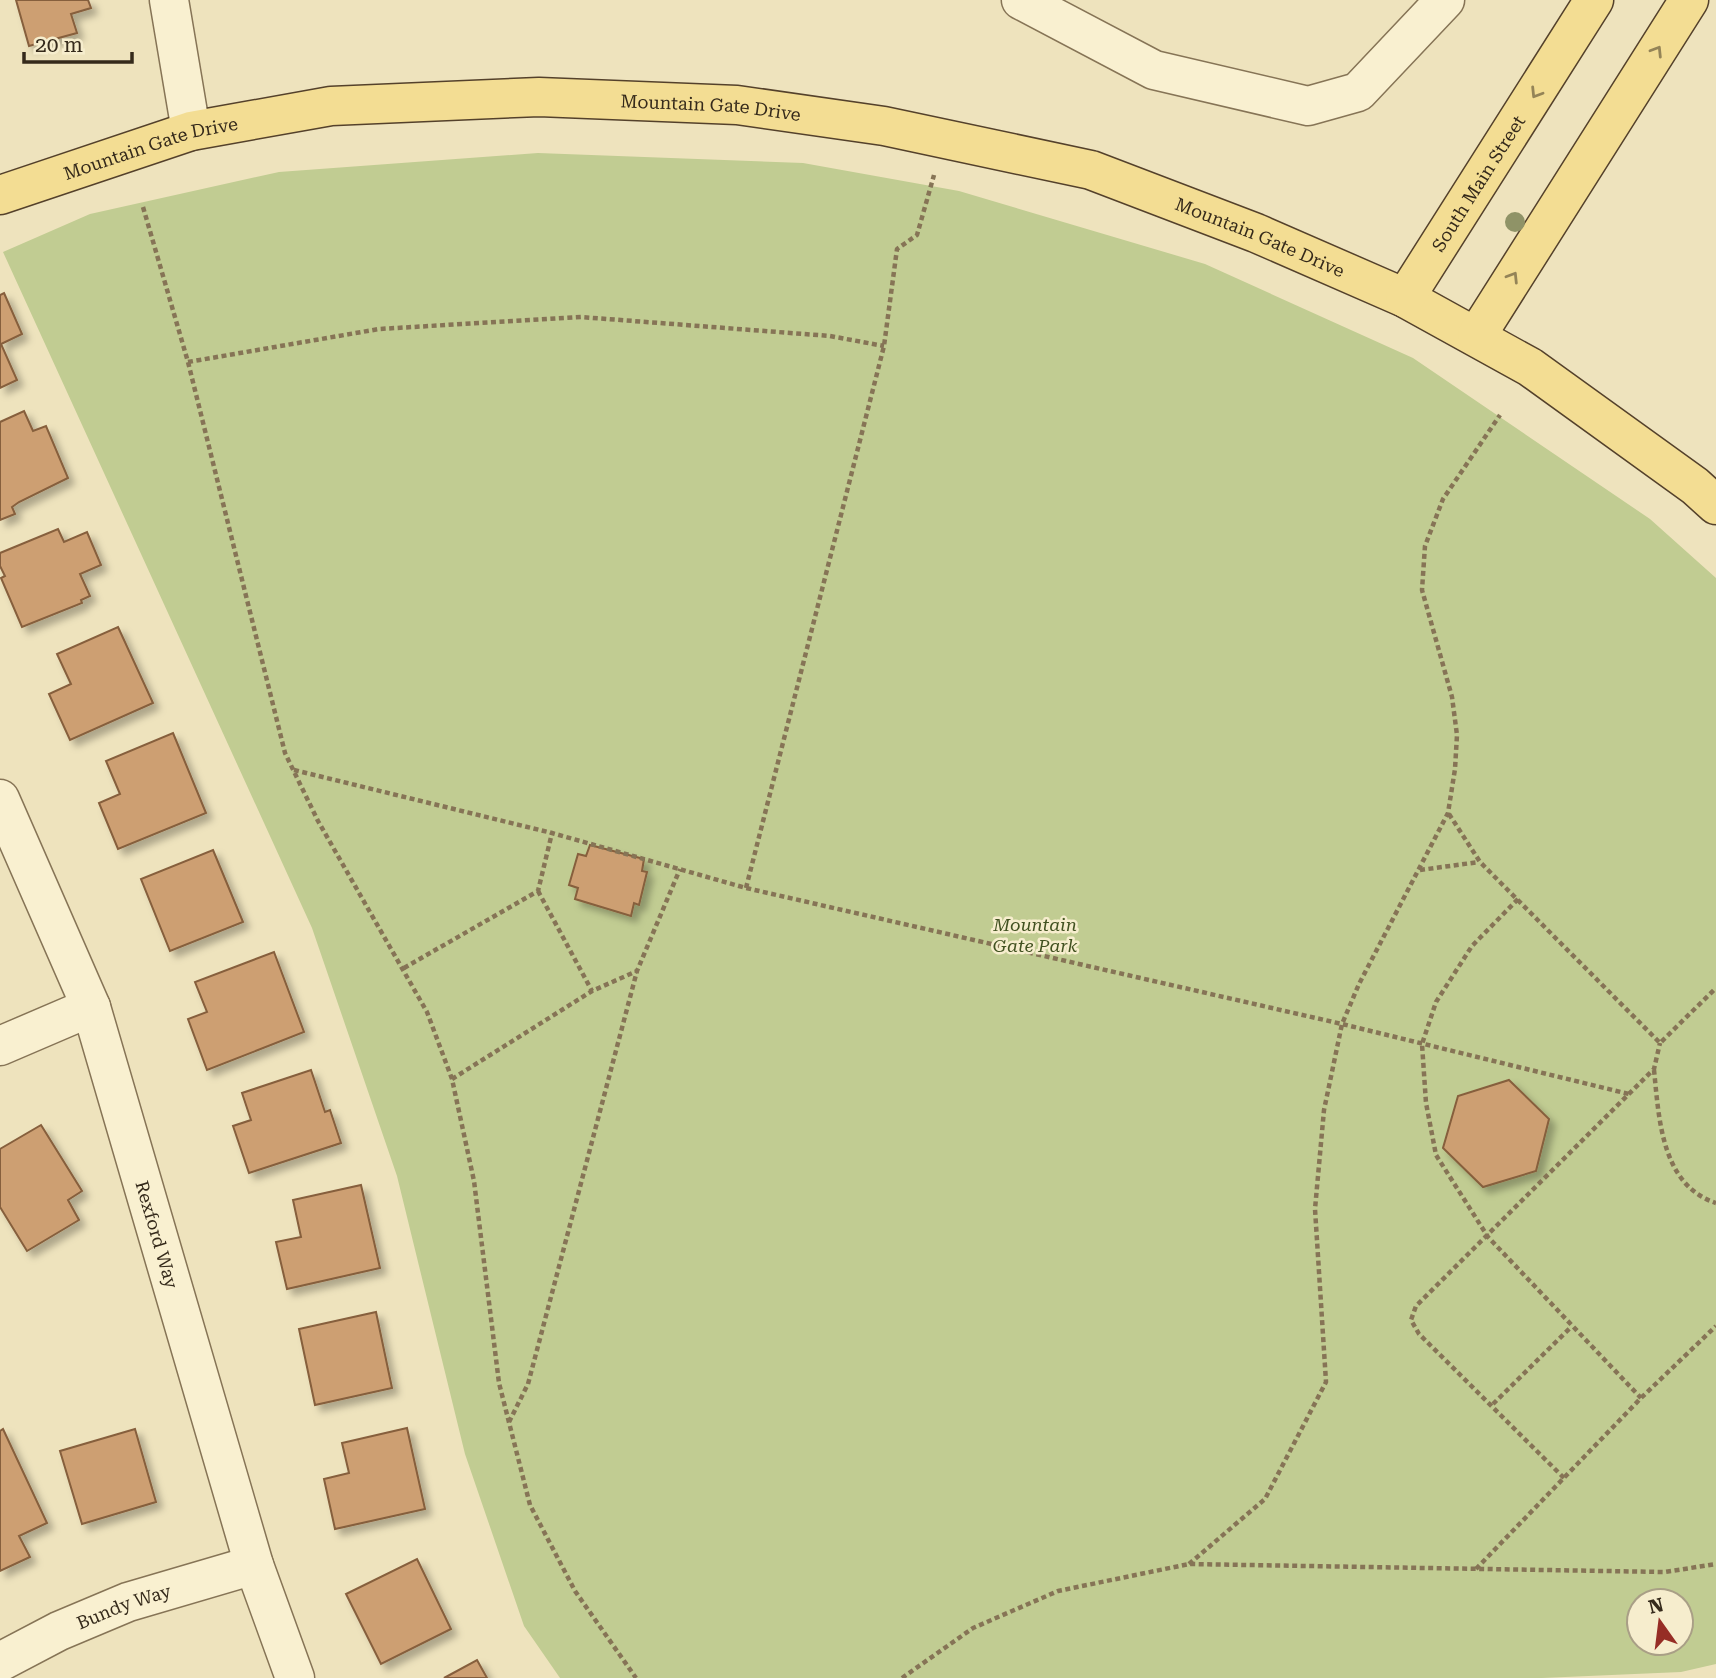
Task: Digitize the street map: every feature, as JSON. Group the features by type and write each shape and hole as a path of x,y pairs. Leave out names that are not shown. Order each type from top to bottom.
{"main road":[{"name":"South Main Street","path":"1405,298 1594,0"},
{"path":"1476,335 1689,0"},
{"name":"Mountain Gate Drive","path":"0,195 191,131 331,106 539,97 737,105 941,136 1091,170 1256,233 1405,298"},
{"path":"1405,298 1476,335 1550,381 1695,486 1716,505"}],"street":[{"path":"169,0 191,131"},
{"path":"1021,0 1154,70 1308,106 1358,92 1445,0"},
{"name":"Rexford Way","path":"0,799 91,1007 254,1565 295,1678"},
{"path":"0,1046 91,1007"},
{"name":"Bundy Way","path":"0,1662 59,1631 128,1602 254,1565"}],"path":[{"path":"746,888 884,346 897,249 917,235 933,180 941,136"},
{"path":"143,207 188,362 285,753 318,821 427,1012 452,1079 474,1181 499,1383 530,1505 575,1591 636,1678"},
{"path":"188,362 379,329 581,317 830,336 884,346"},
{"path":"1189,1564 1265,1499 1326,1382 1315,1209 1324,1110 1342,1024 1359,984 1448,813 1457,735 1452,697 1422,590 1425,546 1443,499 1500,415"},
{"path":"293,770 552,833 746,888 1342,1024 1629,1094"},
{"path":"1448,813 1480,862 1660,1043"},
{"path":"552,833 538,891 592,991"},
{"path":"1420,870 1480,862"},
{"path":"508,1423 528,1384 637,971 680,869"},
{"path":"404,968 538,891"},
{"path":"1518,899 1472,946 1436,1002 1422,1044 1426,1103 1436,1155 1488,1237 1641,1398"},
{"path":"452,1079 592,991 637,971"},
{"path":"1716,988 1660,1043 1654,1069 1659,1124 1670,1160 1686,1185 1716,1203"},
{"path":"1564,1478 1493,1404 1419,1334 1411,1320 1416,1306 1654,1069"},
{"path":"1475,1570 1641,1398 1716,1326"},
{"path":"1493,1404 1571,1327"},
{"path":"902,1678 973,1628 1058,1591 1189,1564 1665,1572 1716,1564"}],"green space":[{"name":"Mountain Gate Park","path":"538,153 803,163 959,191 1205,264 1413,358 1650,519 1716,578 1716,1664 1681,1672 1542,1678 560,1678 524,1626 465,1454 397,1176 312,928 3,252 90,214 279,172"}],"building":[{"path":"16,0 88,0 91,8 71,14 77,33 29,46"},
{"path":"4,293 22,334 1,344 17,380 0,388 0,295"},
{"path":"24,411 33,431 46,426 68,478 19,502 12,507 15,514 0,520 0,422"},
{"path":"58,529 64,542 87,532 101,565 80,574 90,596 81,600 82,603 22,627 1,578 5,576 0,566 0,553"},
{"path":"118,627 153,703 70,740 49,694 71,684 57,654"},
{"path":"173,733 206,813 118,849 99,803 120,794 106,761"},
{"path":"590,845 644,859 642,871 647,872 639,905 634,903 631,916 575,899 578,888 569,885 578,854 586,856"},
{"path":"213,850 243,922 170,951 141,879"},
{"path":"274,952 304,1032 207,1070 188,1019 207,1012 195,982"},
{"path":"311,1070 325,1112 330,1110 341,1143 249,1173 233,1126 251,1120 242,1093"},
{"path":"1509,1080 1549,1119 1536,1171 1483,1187 1443,1148 1458,1096"},
{"path":"41,1125 82,1191 68,1200 79,1220 27,1251 0,1207 0,1149"},
{"path":"361,1185 380,1268 287,1289 276,1242 301,1237 293,1200"},
{"path":"376,1312 392,1388 315,1405 299,1329"},
{"path":"407,1428 425,1509 335,1529 324,1479 349,1473 342,1443"},
{"path":"3,1429 47,1523 19,1536 30,1557 0,1571 0,1431"},
{"path":"135,1429 156,1502 82,1524 60,1451"},
{"path":"417,1559 451,1629 381,1664 346,1594"},
{"path":"477,1660 487,1678 444,1678"}]}
